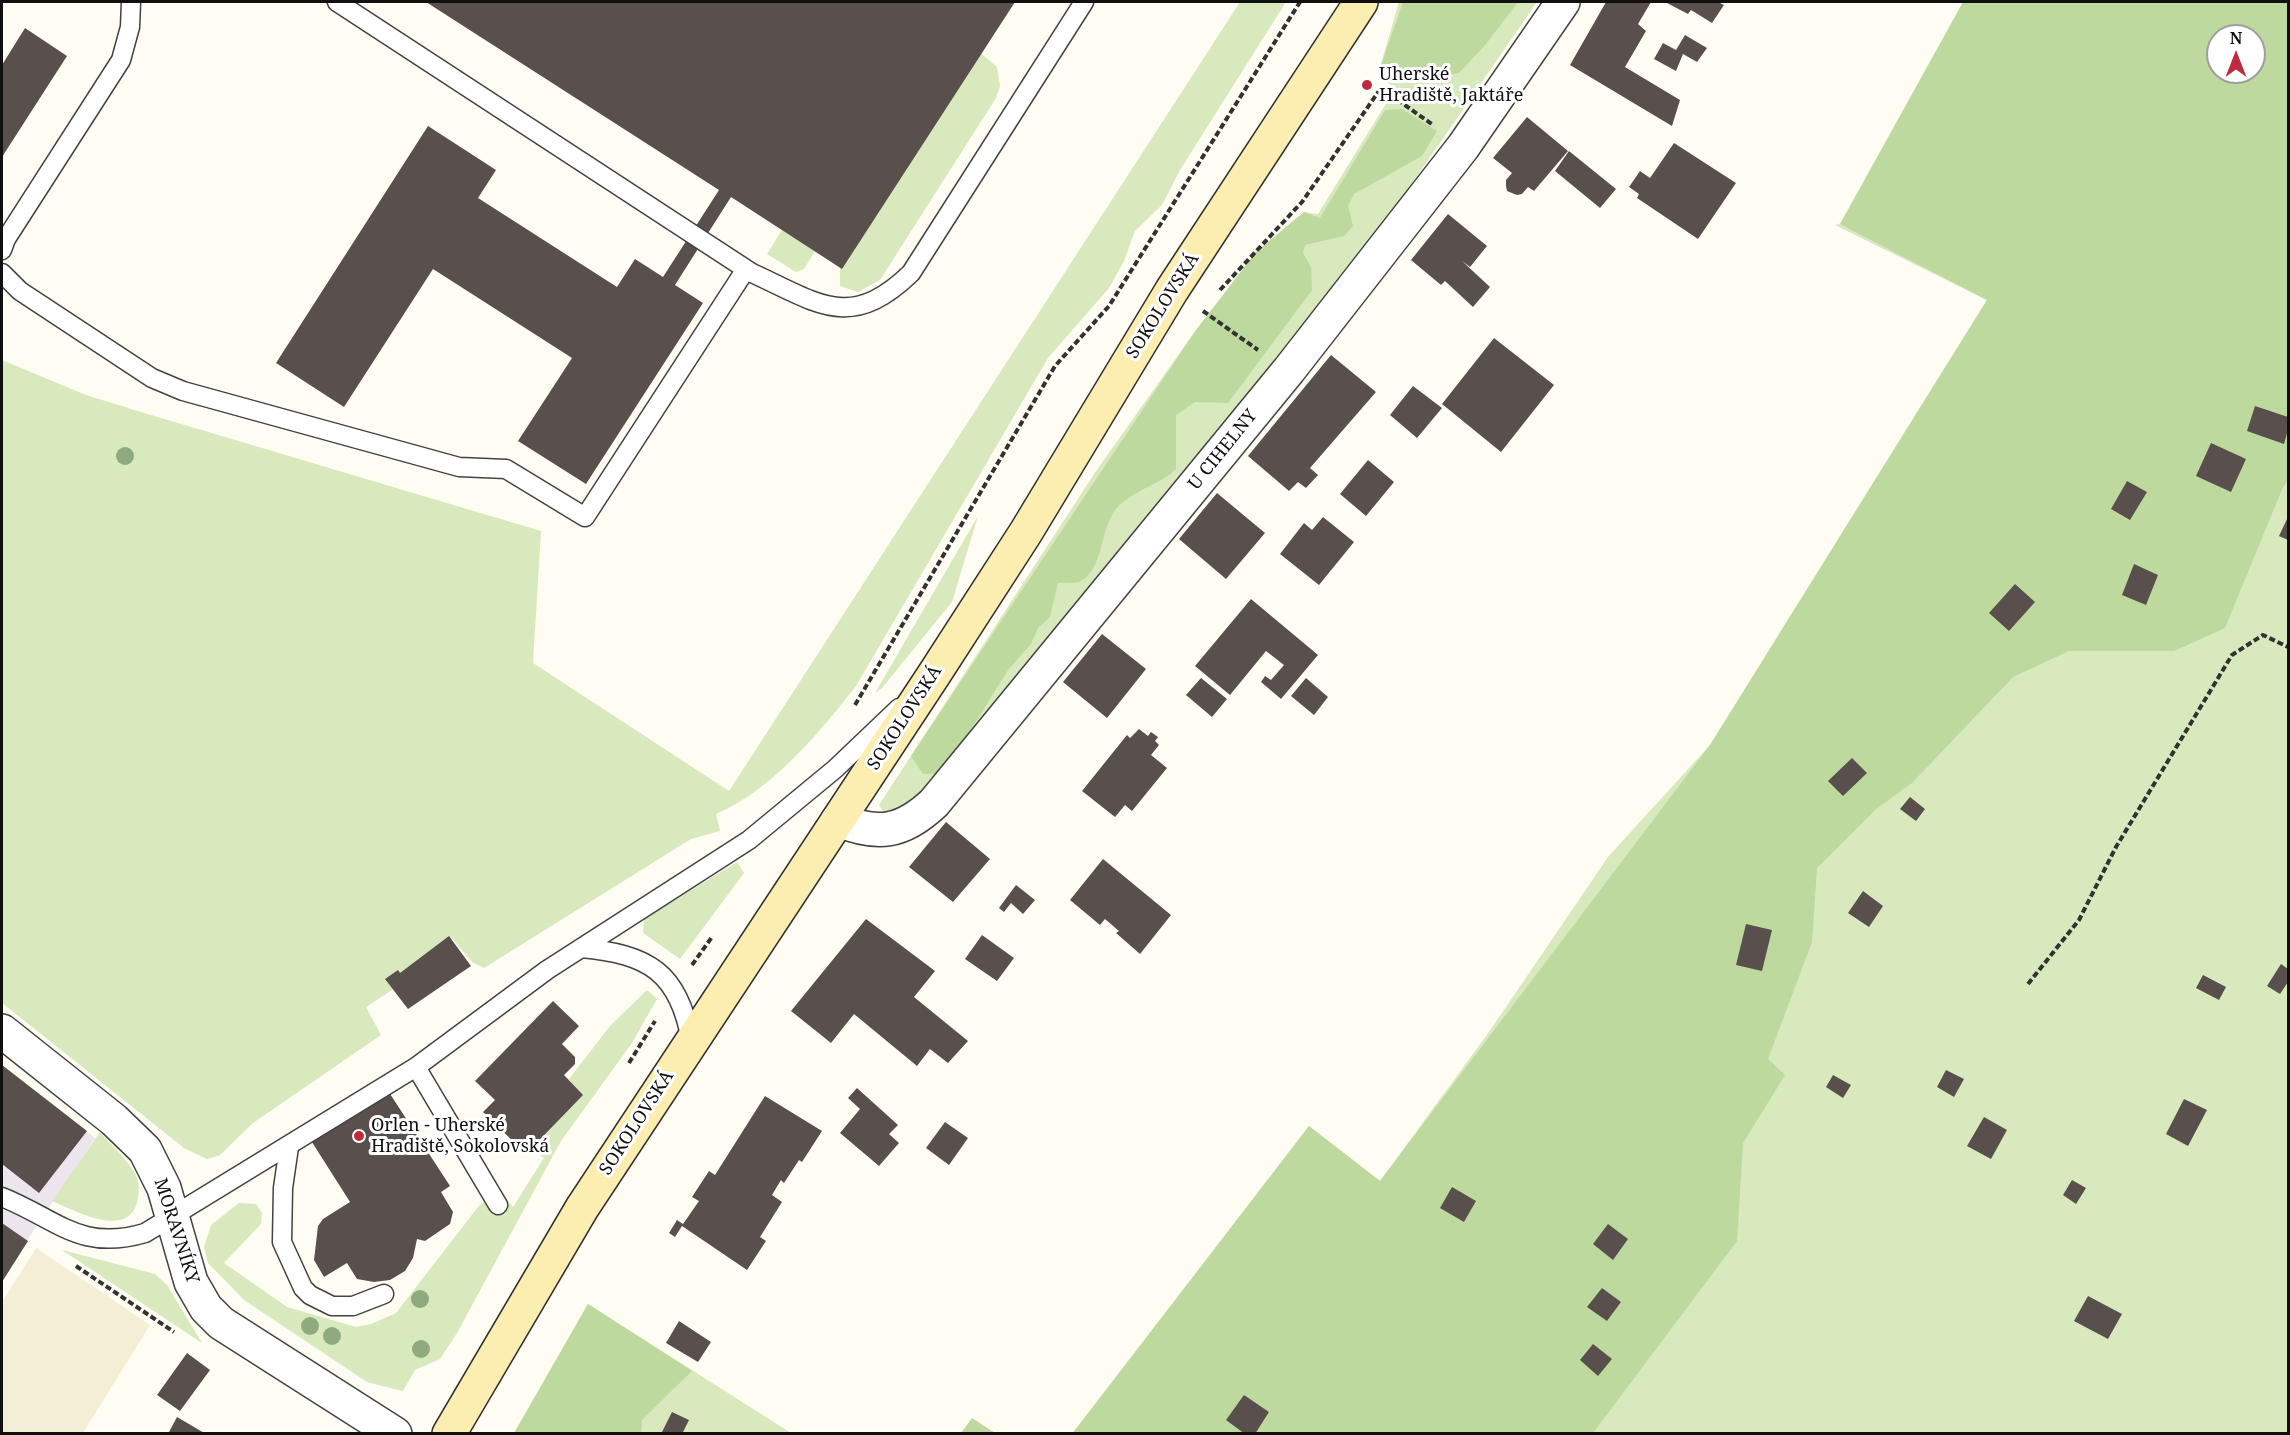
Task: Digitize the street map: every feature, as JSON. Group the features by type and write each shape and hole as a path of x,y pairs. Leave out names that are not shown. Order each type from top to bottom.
{"main road":[{"name":"SOKOLOVSKÁ","path":"449,1434 553,1254 1026,532 1172,290 1361,2"}],"street":[{"name":"U CIHELNY","path":"838,820 862,830 890,830 912,821 934,803 1289,370 1463,147 1563,2"},
{"name":"MORAVNÍKY","path":"2,1031 114,1120 145,1150 164,1188 196,1294 221,1323 395,1434"}],"lane":[{"path":"2,250 121,60 130,27 131,2"},
{"path":"338,2 746,269 814,301 836,308 857,307 891,293 911,273 1084,2"},
{"path":"2,273 20,291 152,378 183,392 459,467 506,469 585,517 746,269"},
{"path":"2,1197 32,1209 54,1225 77,1235 101,1239 123,1239 145,1233 289,1147 416,1067 547,970 748,840 835,769 933,676"},
{"path":"581,948 627,954 648,963 675,990 686,1013 691,1041"},
{"path":"416,1067 498,1205"},
{"path":"289,1147 283,1188 282,1242 303,1287 310,1295 332,1306 353,1306 384,1294"}],"path":[{"path":"1217,293 1302,201 1381,88 1463,147"},
{"path":"1136,265 1172,290"},
{"path":"1209,302 1201,310 1289,370"},
{"path":"2028,984 2079,920 2116,847 2232,655 2263,635 2289,647"},
{"path":"68,1260 176,1334"}],"shaded area":[{"path":"2,1065 95,1138 2,1278"},
{"path":"36,1248 150,1325 83,1433 2,1433 2,1302"}],"green space":[{"path":"1240,2 1286,2 1180,170 1162,205 1135,231 1124,261 1109,288 1048,358 856,686 810,741 775,776 736,804 716,814 720,831 691,839 484,968 472,962 452,938 392,990 366,1007 381,1035 253,1123 220,1155 207,1159 184,1148 2,1003 2,360 86,395 541,531 533,663 729,791"},
{"path":"1399,2 1537,2 1382,227 915,810 886,815 879,805 1096,471 1196,330 1256,252 1304,212 1318,214 1395,89 1378,74"},
{"path":"1403,2 1518,2 1486,44 1459,73 1425,79 1378,74"},
{"path":"1963,2 2288,2 2288,481 2283,487 2225,628 2174,651 2069,651 2013,677 1912,783 1876,809 1817,868 1812,942 1768,1059 1785,1075 1743,1143 1737,1241 1593,1433 1072,1434 1309,1126 1380,1181 1710,745 1987,300 1840,224"},
{"path":"977,50 997,67 1000,86 996,98 880,280 858,292 840,286 840,265"},
{"path":"2288,84 2288,1433 1072,1434 1309,1126 1380,1181 1489,1032 1608,857 1710,745 1987,300 1835,225"},
{"path":"1402,109 1437,131 1422,156 1354,194 1348,206 1353,226 1344,236 1305,245 1303,253 1311,267 1312,290 1228,403 1195,402 1176,415 1176,469 1124,501 1116,509 1110,520 1095,566 1089,575 1079,582 1058,583 1050,617 1038,628 1031,644 1008,670 944,773 923,774 911,756 1196,330 1256,252 1304,212 1320,218 1385,110"},
{"path":"782,230 815,251 804,269 796,272 767,254"},
{"path":"978,516 952,602 882,688 875,693"},
{"path":"737,862 744,873 680,959 643,933 644,919"},
{"path":"647,990 657,999 632,1043 561,1141 457,1333 440,1359 415,1370 403,1391 367,1382 244,1300 208,1263 204,1247 211,1225 239,1203 256,1204 262,1213 261,1224 224,1263 287,1307 356,1327 371,1324 396,1313 478,1207 498,1189 513,1207 544,1158 532,1150 580,1096 569,1079 610,1026"},
{"path":"100,1132 133,1169 139,1189 137,1203 131,1214 112,1221 87,1216 52,1201"},
{"path":"62,1250 155,1274 167,1285 202,1343"},
{"path":"588,1304 791,1433 514,1434"},
{"path":"588,1304 692,1371 642,1420 641,1433 514,1433"},
{"path":"972,1418 995,1433 961,1433"}],"building":[{"path":"426,2 1015,2 842,269 731,197 675,285 703,303 586,484 518,441 572,358 433,269 344,407 276,363 428,126 496,170 478,198 617,287 635,259 663,277 719,190"},
{"path":"1606,2 1651,2 1638,24 1646,31 1625,67 1680,100 1672,126 1570,65"},
{"path":"1665,2 1718,2 1724,5 1712,23 1691,10 1688,14"},
{"path":"25,28 67,56 2,157 2,65"},
{"path":"1685,35 1707,48 1697,62 1683,54 1676,71 1654,59 1663,43 1676,50"},
{"path":"1527,117 1568,151 1534,191 1528,187 1522,194 1517,195 1507,191 1506,180 1512,173 1493,158"},
{"path":"1674,143 1736,183 1698,239 1637,198 1639,194 1629,187 1640,171 1650,178"},
{"path":"1569,151 1616,189 1600,208 1555,171"},
{"path":"1448,214 1487,246 1470,267 1462,261 1490,287 1473,307 1445,281 1441,285 1411,260"},
{"path":"1494,338 1554,385 1501,452 1442,404"},
{"path":"1331,355 1376,392 1310,468 1318,475 1306,488 1298,482 1289,491 1248,456"},
{"path":"1413,386 1442,408 1417,438 1390,415"},
{"path":"2255,406 2288,417 2288,430 2284,444 2247,431"},
{"path":"2211,443 2246,459 2231,492 2196,476"},
{"path":"1368,460 1394,482 1366,516 1340,494"},
{"path":"2127,481 2147,492 2130,520 2111,509"},
{"path":"1217,493 1265,533 1226,579 1179,539"},
{"path":"1323,517 1354,542 1319,585 1280,554 1304,523 1312,530"},
{"path":"2288,517 2288,540 2279,536"},
{"path":"2134,564 2158,575 2146,605 2122,595"},
{"path":"2015,584 2035,602 2009,631 1989,613"},
{"path":"1251,599 1318,655 1281,699 1261,682 1265,676 1271,680 1284,665 1266,651 1230,695 1195,666"},
{"path":"1102,634 1146,669 1107,718 1063,682"},
{"path":"1201,678 1227,699 1212,717 1186,695"},
{"path":"1306,678 1328,697 1314,715 1291,696"},
{"path":"1139,729 1148,736 1151,732 1158,737 1155,741 1159,745 1151,755 1167,768 1132,811 1125,805 1115,817 1082,791 1127,735 1130,738"},
{"path":"1852,758 1867,773 1843,796 1828,781"},
{"path":"1910,797 1925,809 1916,821 1900,809"},
{"path":"946,822 990,859 953,902 909,867"},
{"path":"1103,859 1171,915 1140,954 1116,933 1119,931 1105,919 1100,925 1070,900"},
{"path":"1016,885 1035,900 1023,914 1011,903 1004,912 999,908"},
{"path":"1863,891 1883,906 1869,927 1848,913"},
{"path":"866,919 935,971 914,997 968,1041 948,1063 930,1049 917,1066 854,1014 831,1043 791,1011"},
{"path":"1746,924 1772,930 1762,971 1736,965"},
{"path":"982,935 1014,958 997,981 965,959"},
{"path":"449,936 471,966 408,1009 385,979 398,970 400,973"},
{"path":"2281,964 2288,969 2288,982 2280,994 2267,986"},
{"path":"2203,975 2226,987 2219,1000 2196,988"},
{"path":"553,1001 579,1026 562,1044 575,1057 575,1064 564,1075 583,1095 526,1154 483,1112 495,1100 475,1081"},
{"path":"2,1065 87,1131 39,1193 2,1164"},
{"path":"1946,1070 1964,1079 1954,1097 1937,1087"},
{"path":"1833,1075 1851,1085 1843,1098 1826,1087"},
{"path":"381,1080 450,1186 441,1192 453,1212 450,1224 425,1241 417,1239 413,1258 405,1271 390,1280 374,1282 357,1279 347,1263 324,1277 314,1260 318,1226 323,1219 350,1202 303,1128"},
{"path":"857,1088 898,1125 889,1134 899,1143 879,1166 840,1133 860,1109 848,1098"},
{"path":"765,1096 822,1131 802,1162 799,1160 784,1183 781,1180 772,1195 782,1202 760,1237 766,1241 747,1270 682,1226 675,1237 669,1233 677,1220 683,1224 699,1201 692,1197 709,1171 715,1175"},
{"path":"2184,1099 2207,1110 2188,1146 2166,1134"},
{"path":"1984,1117 2007,1130 1991,1159 1967,1146"},
{"path":"945,1122 968,1138 949,1165 926,1148"},
{"path":"2072,1180 2086,1188 2076,1204 2063,1195"},
{"path":"1452,1187 1476,1201 1464,1222 1440,1208"},
{"path":"2,1223 28,1241 2,1282"},
{"path":"1608,1224 1628,1239 1613,1260 1593,1244"},
{"path":"1602,1288 1621,1302 1607,1321 1587,1307"},
{"path":"2088,1296 2122,1314 2108,1339 2074,1321"},
{"path":"679,1321 711,1342 698,1362 666,1343"},
{"path":"1593,1344 1612,1359 1598,1376 1580,1360"},
{"path":"187,1353 210,1370 180,1411 157,1395"},
{"path":"1244,1395 1269,1412 1255,1434 1245,1434 1226,1420"},
{"path":"672,1412 689,1420 682,1434 661,1434"},
{"path":"177,1417 206,1434 168,1434"}],"place":[{"name":"Uherské Hradiště, Jaktáře","path":"1367,85"},
{"name":"Orlen - Uherské Hradiště, Sokolovská","path":"359,1136"}]}
